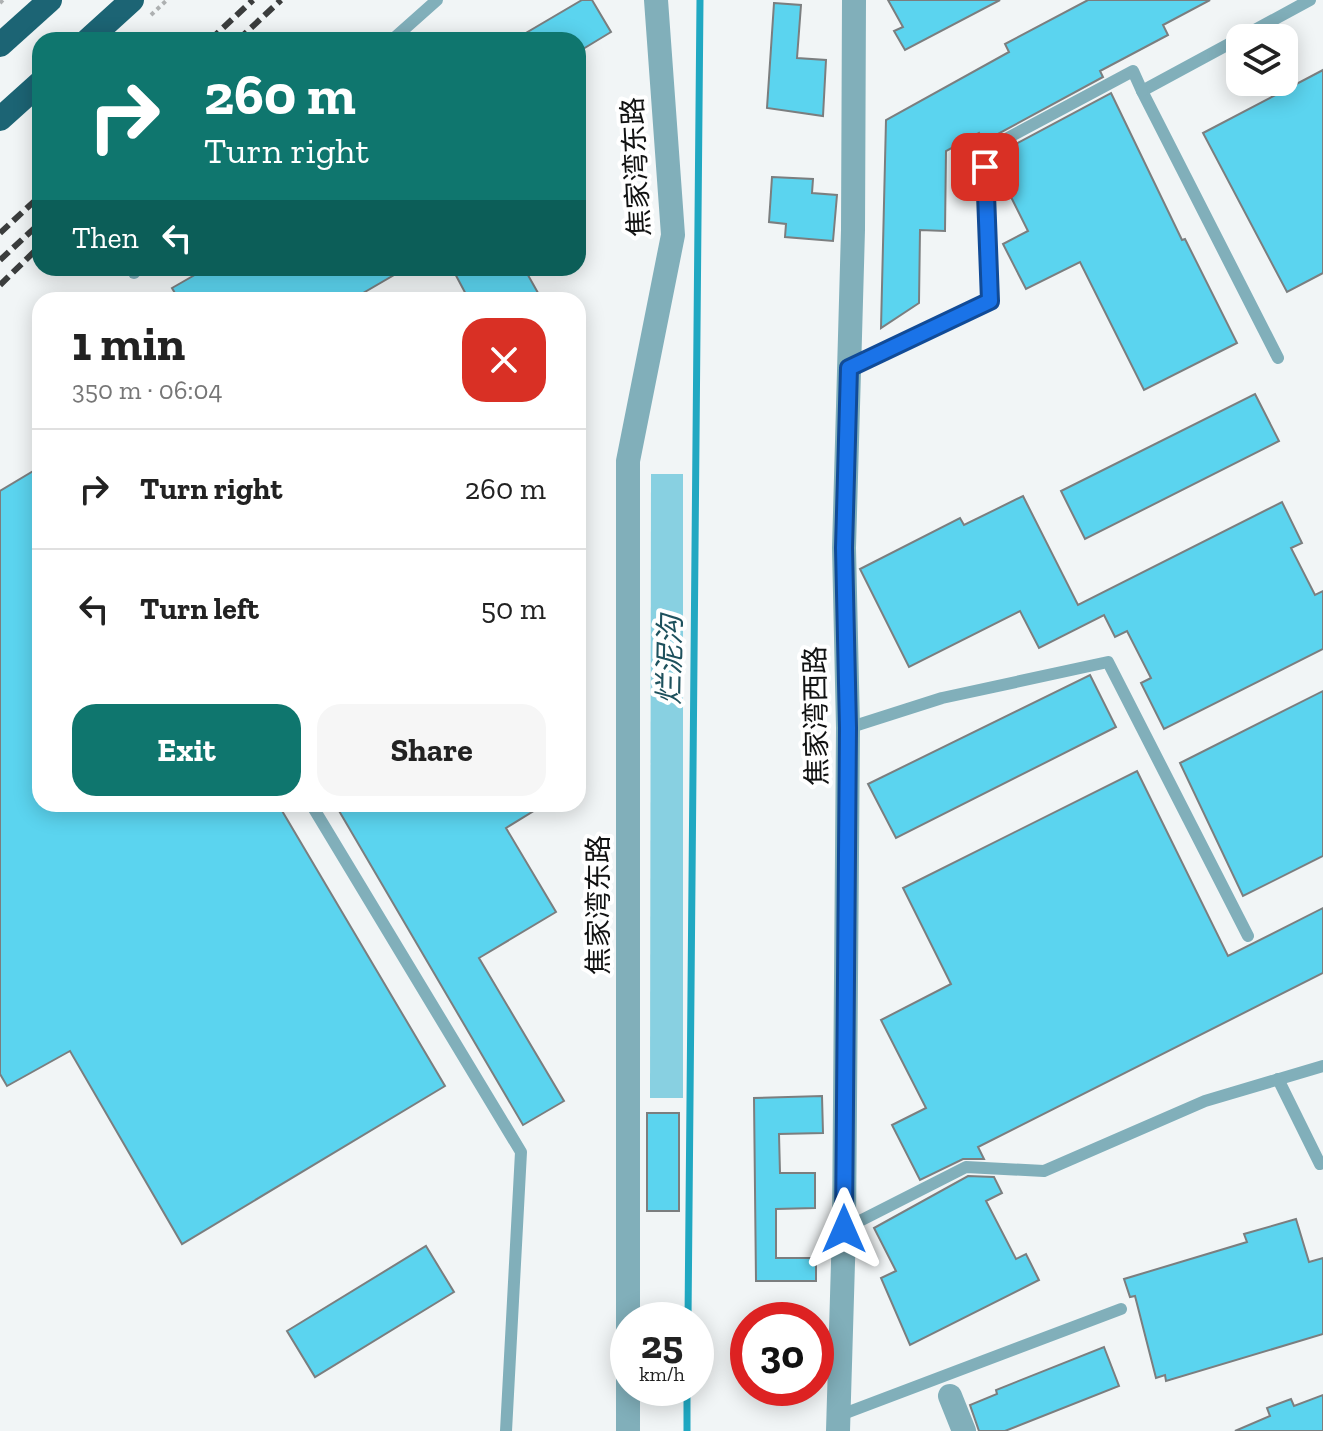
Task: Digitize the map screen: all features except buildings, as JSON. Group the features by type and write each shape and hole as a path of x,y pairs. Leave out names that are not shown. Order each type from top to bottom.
{"highway":[{"path":"0,45 50,0"},
{"path":"97,32 132,0"},
{"path":"0,119 32,90"}],"street":[{"name":"焦家湾东路","path":"628,1431 628,461 673,235 656,0"},
{"name":"焦家湾西路","path":"838,1424 844,1229 848,728 844,548 854,0"},
{"path":"950,1396 964,1431"}],"lane":[{"path":"401,32 437,0"},
{"path":"1266,24 1310,0"},
{"path":"1142,91 1226,46"},
{"path":"849,368 990,301 985,167 989,148 1133,71 1278,358"},
{"path":"848,728 942,698 1108,662 1248,936"},
{"path":"316,812 521,1152 506,1431"},
{"path":"844,1229 966,1167 1044,1171 1205,1101 1323,1066"},
{"path":"1278,1079 1320,1164 1323,1163"},
{"path":"838,1424 1121,1309"}],"shaded area":[{"path":"651,474 683,474 683,1098 650,1098"}],"waterway":[{"name":"烂泥沟","path":"688,1302 700,0"},
{"name":"烂泥沟","path":"687,1406 687,1431"}],"railway":[{"path":"219,32 253,0"},
{"path":"247,32 281,0"},
{"path":"0,233 32,203"},
{"path":"0,260 32,230"},
{"path":"0,285 32,254"}],"route":[{"path":"844,1229 848,728 844,548 849,368 990,301 985,167"}]}
